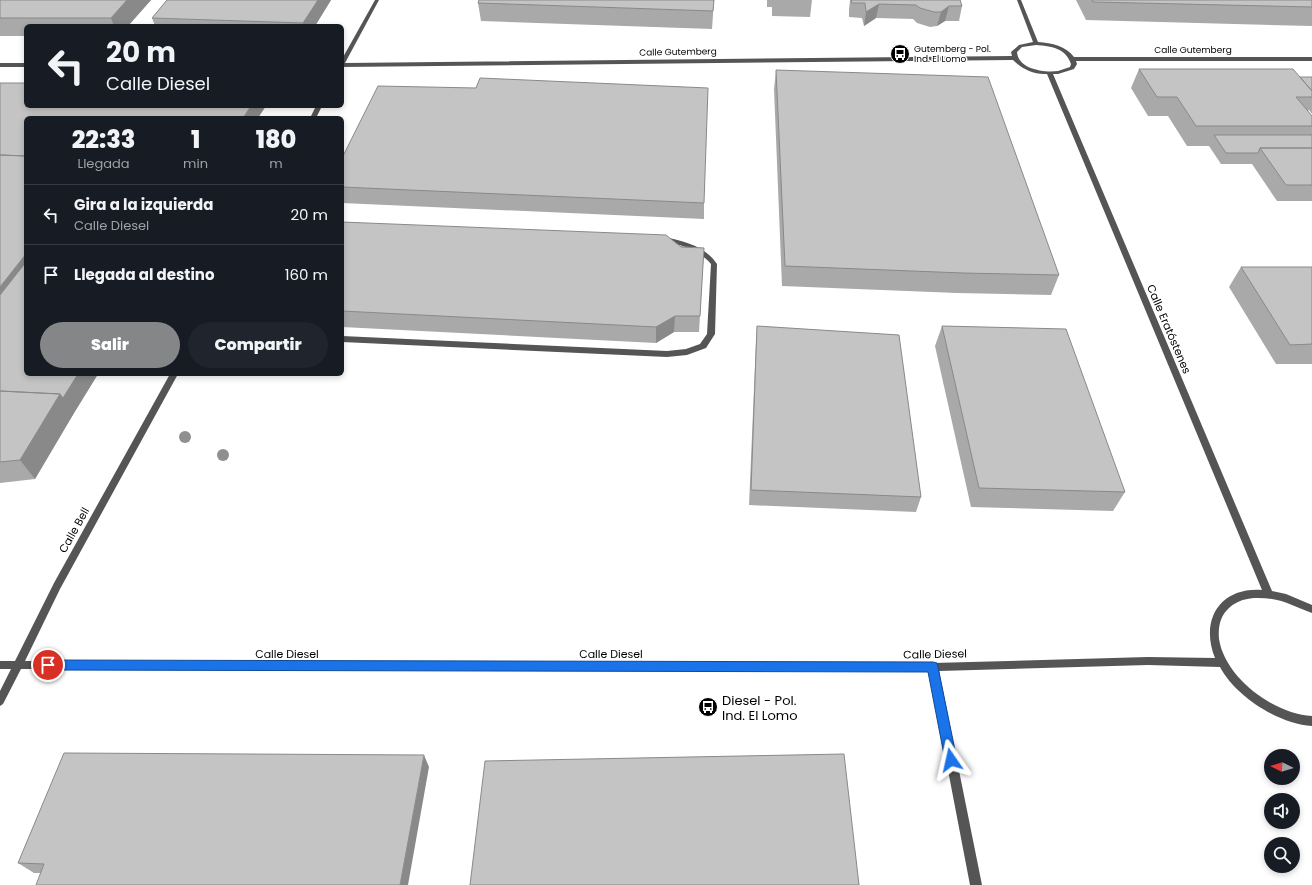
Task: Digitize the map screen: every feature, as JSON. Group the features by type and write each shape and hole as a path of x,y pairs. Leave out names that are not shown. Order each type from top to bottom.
{"street":[{"path":"344,60 377,0"},
{"path":"1019,0 1036,43"},
{"path":"1036,43 1055,46 1063,50 1073,59 1074,64 1072,68 1065,72 1050,74 1035,72 1025,68 1013,58 1012,54 1015,49 1020,46 1036,43"},
{"name":"Calle Gutemberg","path":"344,64 1013,58"},
{"name":"Calle Gutemberg","path":"1073,59 1312,59"},
{"path":"0,65 24,65"},
{"name":"Calle Eratóstenes","path":"1050,74 1268,593"},
{"path":"344,339 667,354 686,352 703,346 711,334 714,264 708,256 693,247 659,238"},
{"name":"Calle Bell","path":"0,701 57,586 173,376"},
{"path":"1312,609 1300,602 1268,593 1255,593 1236,598 1222,608 1214,623 1214,642 1222,663 1238,683 1258,701 1283,714 1312,721"},
{"name":"Calle Diesel","path":"0,665 933,667 1148,661 1222,663"},
{"path":"933,667 976,885"}],"building":[{"path":"0,0 127,0 111,18 0,18"},
{"path":"167,0 318,0 303,23 152,18"},
{"path":"479,0 714,0 713,11 478,3"},
{"path":"851,0 960,0 962,6 949,6 941,12 934,12 920,8 916,5 879,4 866,12 865,3 852,3"},
{"path":"1092,0 1312,0 1312,7 1093,2"},
{"path":"1139,69 1293,69 1312,91 1312,97 1296,97 1312,116 1312,126 1196,126 1177,97 1157,97"},
{"path":"776,70 988,77 1059,275 785,266"},
{"path":"1300,77 1312,77 1312,91"},
{"path":"480,78 708,88 704,203 344,187 344,154 378,86 476,88"},
{"path":"0,83 24,83 24,108 250,108 244,116 24,116 24,156 0,155"},
{"path":"1214,135 1312,135 1312,148 1260,148 1258,153 1226,153"},
{"path":"1260,148 1312,148 1312,185 1286,185"},
{"path":"0,155 24,156 24,257 0,287"},
{"path":"344,222 666,235 681,247 704,248 700,316 675,316 656,327 344,311"},
{"path":"24,265 24,376 77,376 63,398 60,394 0,391 0,295"},
{"path":"1241,267 1312,267 1312,344 1290,345"},
{"path":"757,326 899,335 921,497 751,490"},
{"path":"942,326 1066,329 1125,492 979,488"},
{"path":"0,391 60,394 20,460 0,462"},
{"path":"64,753 424,755 400,885 36,885 44,864 18,863"},
{"path":"844,754 859,885 470,885 485,761"}],"place":[{"name":"Gutemberg - Pol. Ind. El Lomo","path":"900,54"},
{"name":"Diesel - Pol. Ind. El Lomo","path":"708,707"}],"route":[{"path":"48,665 933,667 951,760"}]}
